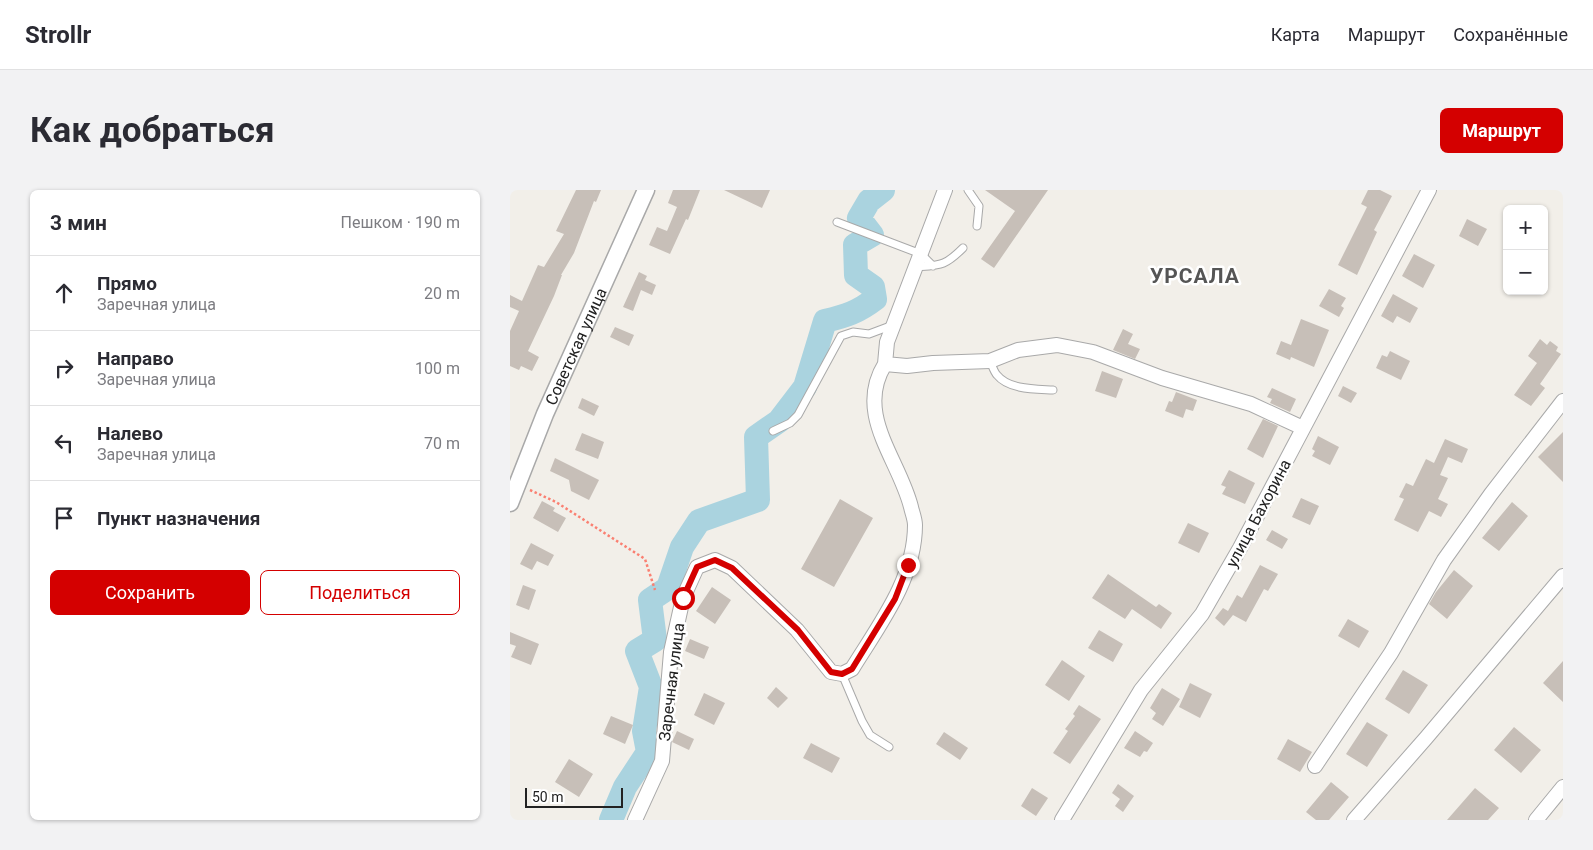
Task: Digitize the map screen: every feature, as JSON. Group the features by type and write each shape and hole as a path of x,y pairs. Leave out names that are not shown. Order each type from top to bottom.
{"street":[{"name":"Советская улица","path":"510,503 545,414 646,190"},
{"path":"842,674 852,669 895,599 908,565 915,524 908,496 878,429 874,395 879,374 885,364 887,342 945,190"},
{"name":"улица Бахорина","path":"1062,820 1141,690 1202,614 1240,548 1429,190"},
{"path":"885,364 907,366 990,361 1018,350 1057,345 1092,352 1162,378 1251,404 1303,428"},
{"path":"1315,766 1391,653 1444,560 1491,494 1563,401"},
{"name":"Заречная улица","path":"635,820 662,761 671,652 683,598 697,567 715,560 732,568 798,630 831,672 842,674"},
{"path":"1354,820 1563,576"},
{"path":"1536,820 1563,787"}],"lane":[{"path":"968,190 979,206 977,226"},
{"path":"837,222 933,266 941,266 962,248"},
{"path":"918,260 933,266"},
{"path":"773,431 790,423 798,415 841,336 854,332 869,334 893,325"},
{"path":"990,361 997,375 1006,383 1029,389 1053,390"},
{"path":"842,674 870,735 889,747"}],"path":[{"path":"517,484 556,502 645,559 655,590"}],"building":[{"path":"576,190 601,190 596,202 594,201 574,253 561,275 554,296 528,351 539,357 532,371 521,366 519,370 510,366 510,331 519,311 510,307 510,295 522,301 538,265 544,267 564,234 556,231"},
{"path":"673,190 700,190 688,220 686,219 670,254 649,245 657,227 667,231 677,207 668,203"},
{"path":"724,190 770,190 762,208"},
{"path":"985,190 1048,190 994,268 981,259 1015,211"},
{"path":"1368,190 1380,190 1392,196 1374,230 1377,232 1357,275 1338,265 1367,207 1361,204"},
{"path":"1467,219 1487,229 1478,246 1459,236"},
{"path":"1414,254 1435,265 1423,288 1402,276"},
{"path":"639,272 647,276 645,280 656,285 652,295 641,290 633,311 623,307"},
{"path":"1329,289 1346,298 1341,306 1344,308 1339,317 1319,306"},
{"path":"1393,294 1418,308 1410,323 1397,316 1393,323 1381,316"},
{"path":"1301,319 1329,330 1314,367 1291,357 1290,360 1276,354 1281,341 1291,345"},
{"path":"615,327 634,335 629,346 610,337"},
{"path":"1123,329 1133,334 1128,344 1140,349 1135,359 1113,350"},
{"path":"1540,339 1547,345 1550,341 1558,347 1556,351 1561,354 1540,384 1545,388 1531,406 1514,395 1537,363 1528,356"},
{"path":"1390,351 1410,361 1401,380 1376,368 1382,355 1387,357"},
{"path":"1102,371 1123,379 1116,398 1095,391"},
{"path":"1343,386 1357,393 1351,403 1338,396"},
{"path":"1272,388 1296,399 1290,412 1270,403 1272,399 1267,397"},
{"path":"1176,392 1197,400 1193,411 1186,409 1183,418 1165,411 1169,401 1172,402"},
{"path":"582,398 599,406 594,416 578,408"},
{"path":"1263,419 1278,426 1263,458 1247,449"},
{"path":"1563,432 1563,482 1538,457"},
{"path":"582,433 604,442 598,459 575,450"},
{"path":"1318,436 1339,447 1330,465 1312,456 1315,451 1312,449"},
{"path":"1445,439 1468,449 1462,463 1448,457 1440,475 1448,478 1438,499 1448,504 1441,517 1429,511 1418,532 1394,520 1404,499 1399,497 1406,483 1413,486 1426,459 1434,463"},
{"path":"555,458 599,480 589,500 571,491 569,480 550,471"},
{"path":"1229,470 1255,483 1245,504 1222,494 1226,487 1221,485"},
{"path":"1301,498 1319,506 1310,525 1292,517"},
{"path":"840,499 873,518 834,587 801,569"},
{"path":"542,501 555,508 553,511 566,518 558,532 533,518"},
{"path":"1512,502 1528,516 1499,551 1482,538"},
{"path":"1188,523 1209,533 1199,553 1178,543"},
{"path":"1272,530 1288,539 1282,549 1266,540"},
{"path":"531,543 554,555 548,566 537,561 532,570 520,564"},
{"path":"1260,565 1278,574 1268,591 1264,589 1246,622 1233,615 1224,626 1215,618 1223,608 1228,611 1237,595 1242,598"},
{"path":"1454,570 1473,586 1447,619 1429,604"},
{"path":"1108,574 1156,607 1159,604 1172,613 1161,629 1132,609 1125,619 1092,598"},
{"path":"523,585 536,590 529,610 516,605"},
{"path":"712,587 731,600 715,624 696,611"},
{"path":"1348,619 1369,631 1359,648 1338,636"},
{"path":"1099,630 1123,644 1113,662 1088,648"},
{"path":"510,632 539,644 531,665 511,657 516,646 510,644"},
{"path":"690,639 709,647 704,659 685,651"},
{"path":"1062,660 1085,676 1069,701 1045,685"},
{"path":"1563,661 1563,702 1543,683"},
{"path":"1403,670 1428,685 1409,714 1385,699"},
{"path":"1190,683 1212,694 1200,718 1179,707"},
{"path":"776,687 788,698 778,708 767,698"},
{"path":"1162,688 1180,699 1163,726 1152,719 1156,713 1150,708"},
{"path":"704,693 725,703 714,725 694,715"},
{"path":"1079,705 1101,719 1070,764 1053,753 1068,731 1065,729 1075,716 1073,714"},
{"path":"611,716 633,725 625,744 603,734"},
{"path":"1367,722 1388,735 1367,767 1346,754"},
{"path":"1514,727 1541,750 1521,773 1494,750"},
{"path":"677,731 694,739 689,750 672,742"},
{"path":"1135,731 1153,743 1147,752 1144,751 1140,757 1124,748"},
{"path":"944,732 968,748 960,760 936,744"},
{"path":"1288,739 1312,752 1300,772 1277,759"},
{"path":"811,743 840,758 832,773 803,758"},
{"path":"569,759 593,774 579,797 555,782"},
{"path":"1331,782 1349,797 1329,820 1316,820 1306,812"},
{"path":"1118,784 1134,796 1123,812 1115,806 1120,799 1112,793"},
{"path":"1032,788 1048,798 1036,816 1021,806"},
{"path":"1475,788 1499,808 1488,820 1447,820"}],"waterway":[{"path":"611,820 625,787 648,752 644,731 651,687 637,651 655,640 650,600 668,588 682,547 699,521 758,500 756,437 779,421 805,387 825,321 852,313 875,299 873,287 856,275 855,245 872,235 859,218 869,201 883,190"}],"district":[{"name":"УРСАЛА","path":"1195,276"}],"route":[{"path":"683,598 697,567 715,560 732,568 798,630 831,672 842,674 852,669 895,599 908,565"}]}
